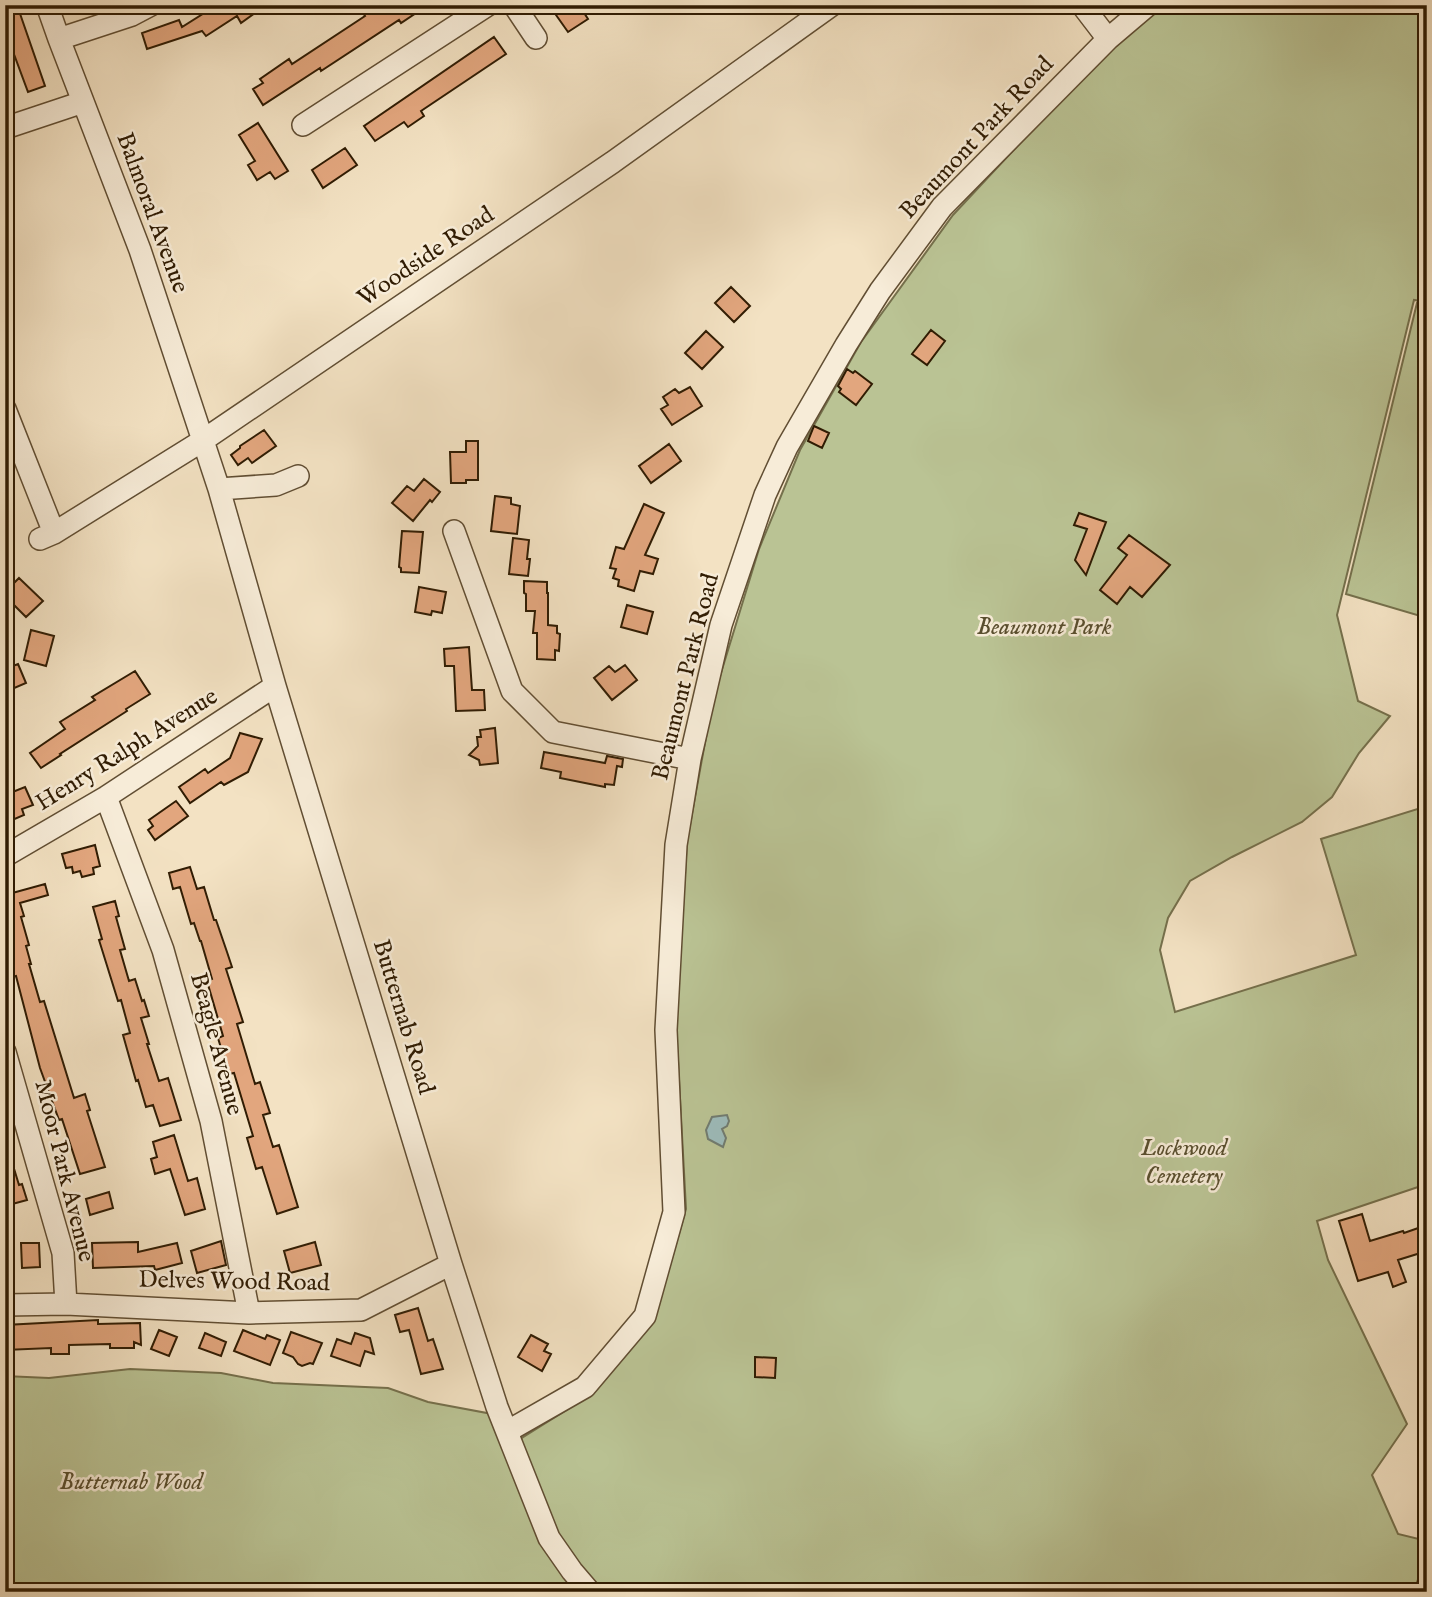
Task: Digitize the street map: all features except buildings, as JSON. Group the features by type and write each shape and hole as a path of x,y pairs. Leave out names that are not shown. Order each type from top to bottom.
{"street":[{"name":"Balmoral Avenue","path":"47,5 140,250 202,441"},
{"path":"59,39 132,15 151,5"},
{"path":"303,125 488,5"},
{"path":"514,5 536,38"},
{"name":"Woodside Road","path":"5,408 47,536 202,441 613,162 832,5"},
{"path":"1082,5 1108,39"},
{"name":"Beaumont Park Road","path":"508,1432 584,1387 645,1316 674,1212 666,1030 676,845 690,759 721,625 765,495 787,447 834,365 880,291 942,207 1108,39 1148,5"},
{"path":"5,128 83,102"},
{"name":"Butternab Road","path":"202,441 219,489 275,686 497,1407 549,1538 590,1592"},
{"path":"219,489 276,485 298,476"},
{"path":"454,531 512,691 553,732 690,759"},
{"name":"Henry Ralph Avenue","path":"5,856 106,797 275,686"},
{"name":"Beagle Avenue","path":"106,797 163,950 207,1108 249,1313"},
{"name":"Moor Park Avenue","path":"5,1052 13,1105 63,1253 66,1304"},
{"name":"Delves Wood Road","path":"5,1305 66,1304 249,1313 361,1310 451,1264"}],"green space":[{"name":"Beaumont Park","path":"1155,5 1427,5 1427,302 1414,300 1337,615 1358,701 1390,716 1359,753 1332,797 1302,822 1190,881 1168,918 1160,950 1175,1012 1356,955 1321,839 1427,806 1427,1184 1317,1221 1328,1260 1407,1424 1372,1475 1398,1534 1427,1541 1427,1574 1421,1572 1413,1592 605,1592 587,1582 553,1532 517,1441 592,1394 655,1318 686,1209 676,1024 687,841 713,699 759,549 800,450 861,342 953,215 1128,27"},
{"path":"1417,303 1427,305 1427,618 1346,594"},
{"name":"Butternab Wood","path":"130,1369 221,1373 273,1383 388,1388 428,1402 492,1414 584,1592 5,1592 5,1376 49,1378"}],"water":[{"path":"727,1115 729,1121 722,1129 726,1138 723,1147 708,1139 706,1130 712,1117"}],"park label":[{"name":"Lockwood Cemetery","path":"1184,1162"}]}
